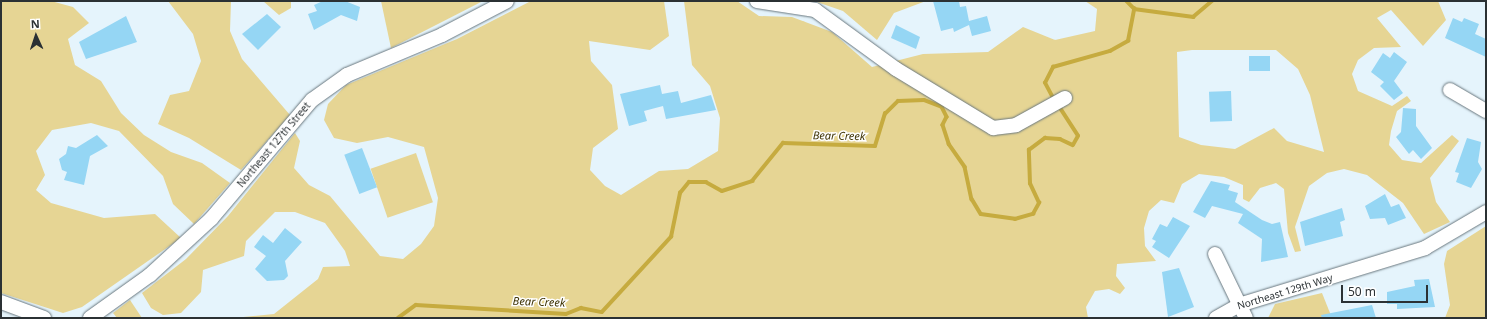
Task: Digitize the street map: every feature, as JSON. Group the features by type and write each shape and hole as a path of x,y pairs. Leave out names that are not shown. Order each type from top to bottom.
{"street":[{"name":"Northeast 127th Street","path":"90,318 150,275 211,219 312,100 347,75 442,35 507,1"},
{"path":"758,1 816,10 908,74 993,128 1006,128 1065,98"},
{"path":"1450,90 1486,111"},
{"name":"Northeast 129th Way","path":"1216,318 1239,305 1425,248 1486,212"},
{"path":"1215,254 1246,318"},
{"path":"1,302 44,318"}],"shaded area":[{"path":"1,1 51,1 73,7 89,23 68,39 75,65 101,81 121,113 144,135 171,152 202,163 230,183 194,224 173,204 163,176 119,131 91,123 52,130 36,151 45,175 36,190 51,203 104,218 155,214 181,238 82,307 63,313 1,293"},
{"path":"168,1 231,1 230,31 242,59 290,115 241,170 189,138 158,124 170,95 189,91 201,61 193,34"},
{"path":"263,1 291,1 291,8 279,15"},
{"path":"381,1 483,1 391,48"},
{"path":"531,1 664,1 669,36 650,50 589,41 591,61 612,85 618,129 593,148 590,170 605,186 621,195 659,171 688,169 718,151 720,118 710,86 692,65 684,1 737,1 759,16 792,17 832,32 872,67 923,54 988,52 1023,27 1055,40 1095,31 1097,9 1085,1 1438,1 1446,20 1423,46 1391,10 1377,18 1401,47 1374,48 1358,60 1352,74 1358,91 1392,106 1407,96 1411,101 1397,111 1391,131 1389,145 1402,160 1421,163 1452,135 1459,141 1430,178 1436,202 1450,222 1424,234 1403,203 1367,175 1344,169 1327,173 1309,186 1295,227 1301,251 1295,252 1288,233 1284,189 1276,183 1260,188 1249,202 1243,199 1243,185 1224,177 1199,174 1182,184 1174,203 1161,200 1149,211 1144,228 1145,246 1156,261 1117,264 1116,276 1125,288 1120,294 1109,289 1095,291 1086,307 1088,318 233,318 274,314 318,279 323,267 350,266 345,251 325,223 295,212 275,212 246,241 244,256 203,270 201,292 181,313 163,315 151,308 142,293 186,259 228,216 295,133 300,141 294,168 309,185 330,196 380,256 403,259 421,244 434,226 438,198 424,147 388,137 357,143 334,138 324,120 328,104 346,85 457,39","holes":["1192,50 1276,50 1298,69 1310,95 1324,152 1287,141 1274,128 1235,149 1201,145 1179,137 1177,52"]},
{"path":"814,1 926,1 894,13 877,40 843,11"},
{"path":"416,153 433,202 388,218 371,169"},
{"path":"1486,226 1486,318 1445,318 1450,305 1444,264 1447,251"},
{"path":"1322,293 1332,318 1268,318 1275,304"},
{"path":"130,300 142,318 117,318 113,313"}],"building":[{"path":"323,1 345,1 360,7 357,21 341,15 314,30 308,14 317,11 314,5"},
{"path":"933,1 959,1 960,7 966,6 969,21 987,16 991,31 972,36 969,25 954,32 953,28 941,31"},
{"path":"267,14 281,27 258,50 242,34"},
{"path":"126,16 137,42 86,59 79,42"},
{"path":"1453,18 1462,22 1464,18 1479,24 1475,34 1486,39 1486,57 1445,38"},
{"path":"896,25 920,37 916,49 891,38"},
{"path":"1394,52 1407,62 1394,81 1403,93 1394,100 1380,86 1384,82 1371,72 1383,53 1390,58"},
{"path":"1249,56 1270,56 1270,71 1249,71"},
{"path":"660,85 662,94 678,91 681,103 711,95 716,110 666,119 663,106 644,111 647,121 629,126 620,94"},
{"path":"1231,91 1232,121 1210,122 1209,92"},
{"path":"1403,108 1416,109 1416,126 1432,148 1421,159 1413,150 1409,154 1396,137 1401,132"},
{"path":"97,135 108,146 90,156 84,185 64,180 67,172 62,170 59,159 66,154 68,146 76,148"},
{"path":"1467,138 1481,142 1478,162 1482,169 1471,188 1456,182 1459,173 1455,172"},
{"path":"362,148 377,187 359,194 344,155"},
{"path":"1211,181 1230,185 1228,190 1238,193 1235,202 1262,220 1272,224 1280,222 1288,257 1261,262 1262,239 1238,223 1243,214 1212,206 1205,218 1193,212"},
{"path":"1385,194 1391,207 1399,204 1406,218 1388,225 1385,218 1370,219 1365,206"},
{"path":"1342,208 1345,220 1340,222 1343,236 1305,246 1300,222"},
{"path":"1173,217 1190,226 1169,258 1152,247 1156,241 1152,239 1160,224 1167,227"},
{"path":"285,228 302,242 285,261 288,276 284,280 267,281 255,269 266,256 254,247 263,235 273,243"},
{"path":"1179,268 1194,307 1168,317 1162,272"},
{"path":"1429,279 1435,307 1397,309 1397,304 1387,304 1387,292 1415,286 1414,280"},
{"path":"1372,305 1376,318 1322,318 1321,315"}],"waterway":[{"name":"Bear Creek","path":"1054,100 1045,83 1053,67 1110,51 1128,41 1134,9 1126,1"},
{"path":"1134,9 1193,17 1212,1"},
{"name":"Bear Creek","path":"398,318 416,305 566,314 581,308 602,312 671,237 680,193 689,182 706,182 722,191 752,181 783,143 875,146 885,114 898,101 924,100 942,107 947,117 943,125 949,144 965,167 972,199 981,214 1015,219 1033,214 1039,203 1030,184 1029,150 1045,138 1060,139 1073,145 1078,136 1058,105"}]}
